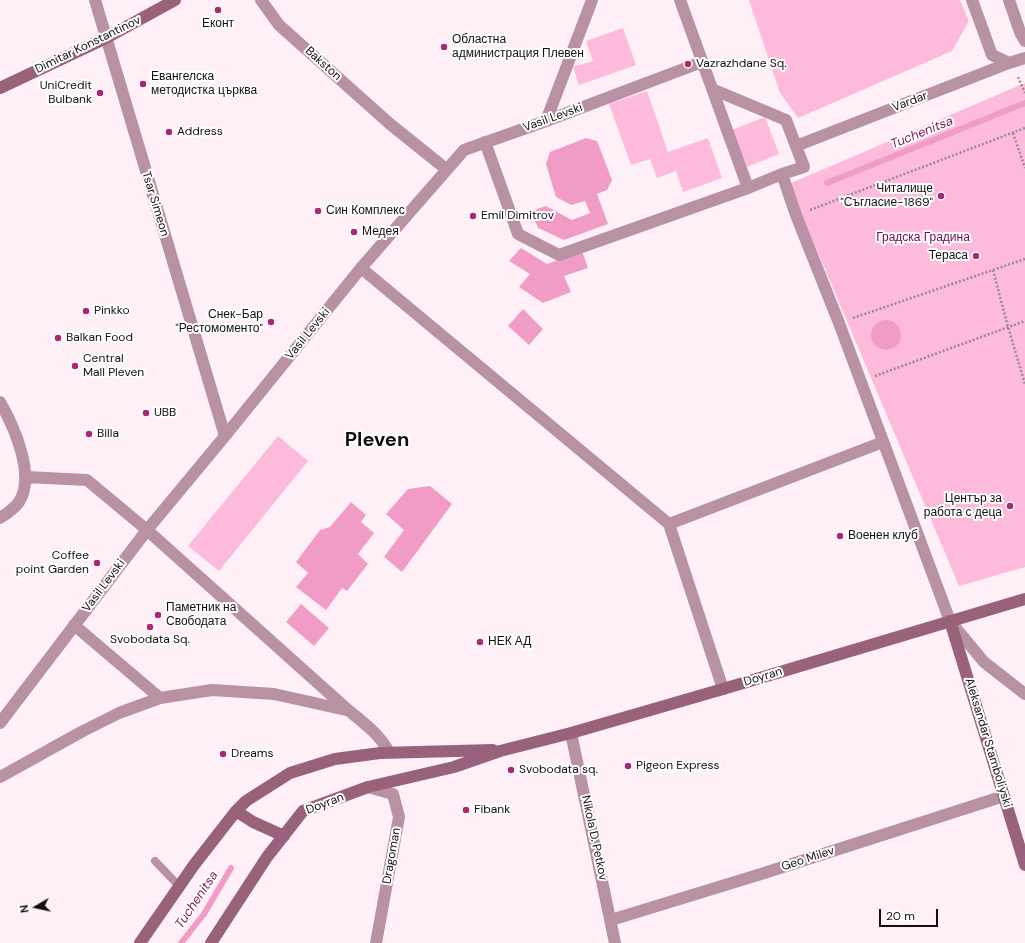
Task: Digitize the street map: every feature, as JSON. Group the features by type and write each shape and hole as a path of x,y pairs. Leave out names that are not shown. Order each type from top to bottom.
{"main road":[{"name":"Dimitar Konstantinov","path":"0,88 106,38 175,0"},
{"name":"Doyran","path":"211,943 267,857 303,811 368,788 454,768 500,751 571,733 724,689 1025,599"},
{"name":"Aleksandar Stamboliyski","path":"950,621 1025,865"},
{"name":"Doyran","path":"236,811 246,801 290,773 335,759 385,752 500,751"},
{"path":"140,943 179,886 236,811 253,822 284,836"}],"street":[{"name":"Tsar Simeon","path":"95,0 225,436"},
{"name":"Bakston","path":"261,0 279,24 390,124 446,169"},
{"path":"546,120 592,0"},
{"path":"680,0 748,188"},
{"path":"972,0 992,55 1009,63"},
{"path":"1009,0 1020,32 1025,41"},
{"name":"Vardar","path":"796,146 1025,58"},
{"name":"Vasil Levski","path":"0,722 147,530 361,268 464,150 702,62"},
{"path":"485,142 518,234 559,255 804,167 786,120 712,89"},
{"path":"782,174 796,215 839,323 950,621 984,662 1025,694"},
{"path":"361,268 669,524 724,689"},
{"path":"0,402 12,426 24,462 26,477 20,501 11,512 0,518"},
{"path":"669,524 884,442"},
{"path":"26,477 87,480 147,530 363,722 382,740 385,752"},
{"path":"74,625 160,698"},
{"path":"0,777 119,713 160,698 212,690 274,694 348,710"},
{"name":"Nikola D. Petkov","path":"571,733 615,943"},
{"name":"Dragoman","path":"368,788 393,794 399,817 376,943"},
{"name":"Geo Milev","path":"611,920 761,874 1004,796"}],"lane":[{"path":"155,861 179,886"}],"path":[{"path":"1018,77 1025,94"},
{"path":"796,215 1025,128"},
{"path":"1013,132 1025,168"},
{"path":"839,323 1025,259"},
{"path":"994,270 1008,327 1025,384"},
{"path":"860,381 1025,320"}],"green space":[{"path":"749,0 960,0 969,21 952,51 798,118 780,93"},
{"path":"623,28 636,65 579,85 573,67 593,61 586,41"},
{"name":"Градска Градина","path":"1025,83 1025,567 959,586 789,184"},
{"path":"647,91 668,152 708,138 722,178 683,192 676,171 657,178 650,159 631,165 609,104"},
{"path":"765,117 779,154 747,167 732,130"},
{"path":"278,436 308,461 219,571 188,546"}],"shaded area":[{"path":"586,138 597,141 612,180 607,190 597,194 608,224 564,240 538,228 531,211 546,206 572,220 590,213 585,201 571,205 556,197 546,164 550,152"},
{"path":"521,248 547,264 582,251 588,268 564,276 571,292 543,303 519,287 530,274 509,261"},
{"path":"523,309 543,329 529,345 508,326"},
{"path":"886,320 897,324 901,335 897,346 886,350 875,346 871,335 875,324"},
{"path":"430,486 452,504 402,572 384,557 404,530 386,514 408,489"},
{"path":"351,502 366,515 361,522 374,533 358,554 368,564 347,591 342,588 326,610 296,587 308,573 296,562 320,530 330,527"},
{"path":"301,604 329,628 314,646 286,622"}],"waterway":[{"name":"Tuchenitsa","path":"827,183 1025,103"},
{"name":"Tuchenitsa","path":"181,943 204,914 231,868"}],"place":[{"name":"Еконт","path":"218,10"},
{"name":"Областна администрация Плевен","path":"444,47"},
{"name":"Vazrazhdane Sq.","path":"688,64"},
{"name":"Евангелска методистка църква","path":"143,84"},
{"name":"UniCredit Bulbank","path":"100,93"},
{"name":"Address","path":"169,132"},
{"name":"Читалище \"Съгласие-1869\"","path":"941,196"},
{"name":"Син Комплекс","path":"318,211"},
{"name":"Emil Dimitrov","path":"473,216"},
{"name":"Медея","path":"354,232"},
{"name":"Тераса","path":"976,256"},
{"name":"Pinkko","path":"86,311"},
{"name":"Снек-Бар \"Рестомоменто\"","path":"271,322"},
{"name":"Balkan Food","path":"58,338"},
{"name":"Central Mall Pleven","path":"75,366"},
{"name":"UBB","path":"146,413"},
{"name":"Billa","path":"89,434"},
{"name":"Център за работа с деца","path":"1010,506"},
{"name":"Военен клуб","path":"840,536"},
{"name":"Coffee point Garden","path":"97,563"},
{"name":"Паметник на Свободата","path":"158,615"},
{"name":"Svobodata Sq.","path":"150,627"},
{"name":"НЕК АД","path":"480,642"},
{"name":"Dreams","path":"223,754"},
{"name":"Pigeon Express","path":"628,766"},
{"name":"Svobodata sq.","path":"511,770"},
{"name":"Fibank","path":"466,810"}],"district":[{"name":"Pleven","path":"377,441"}]}
